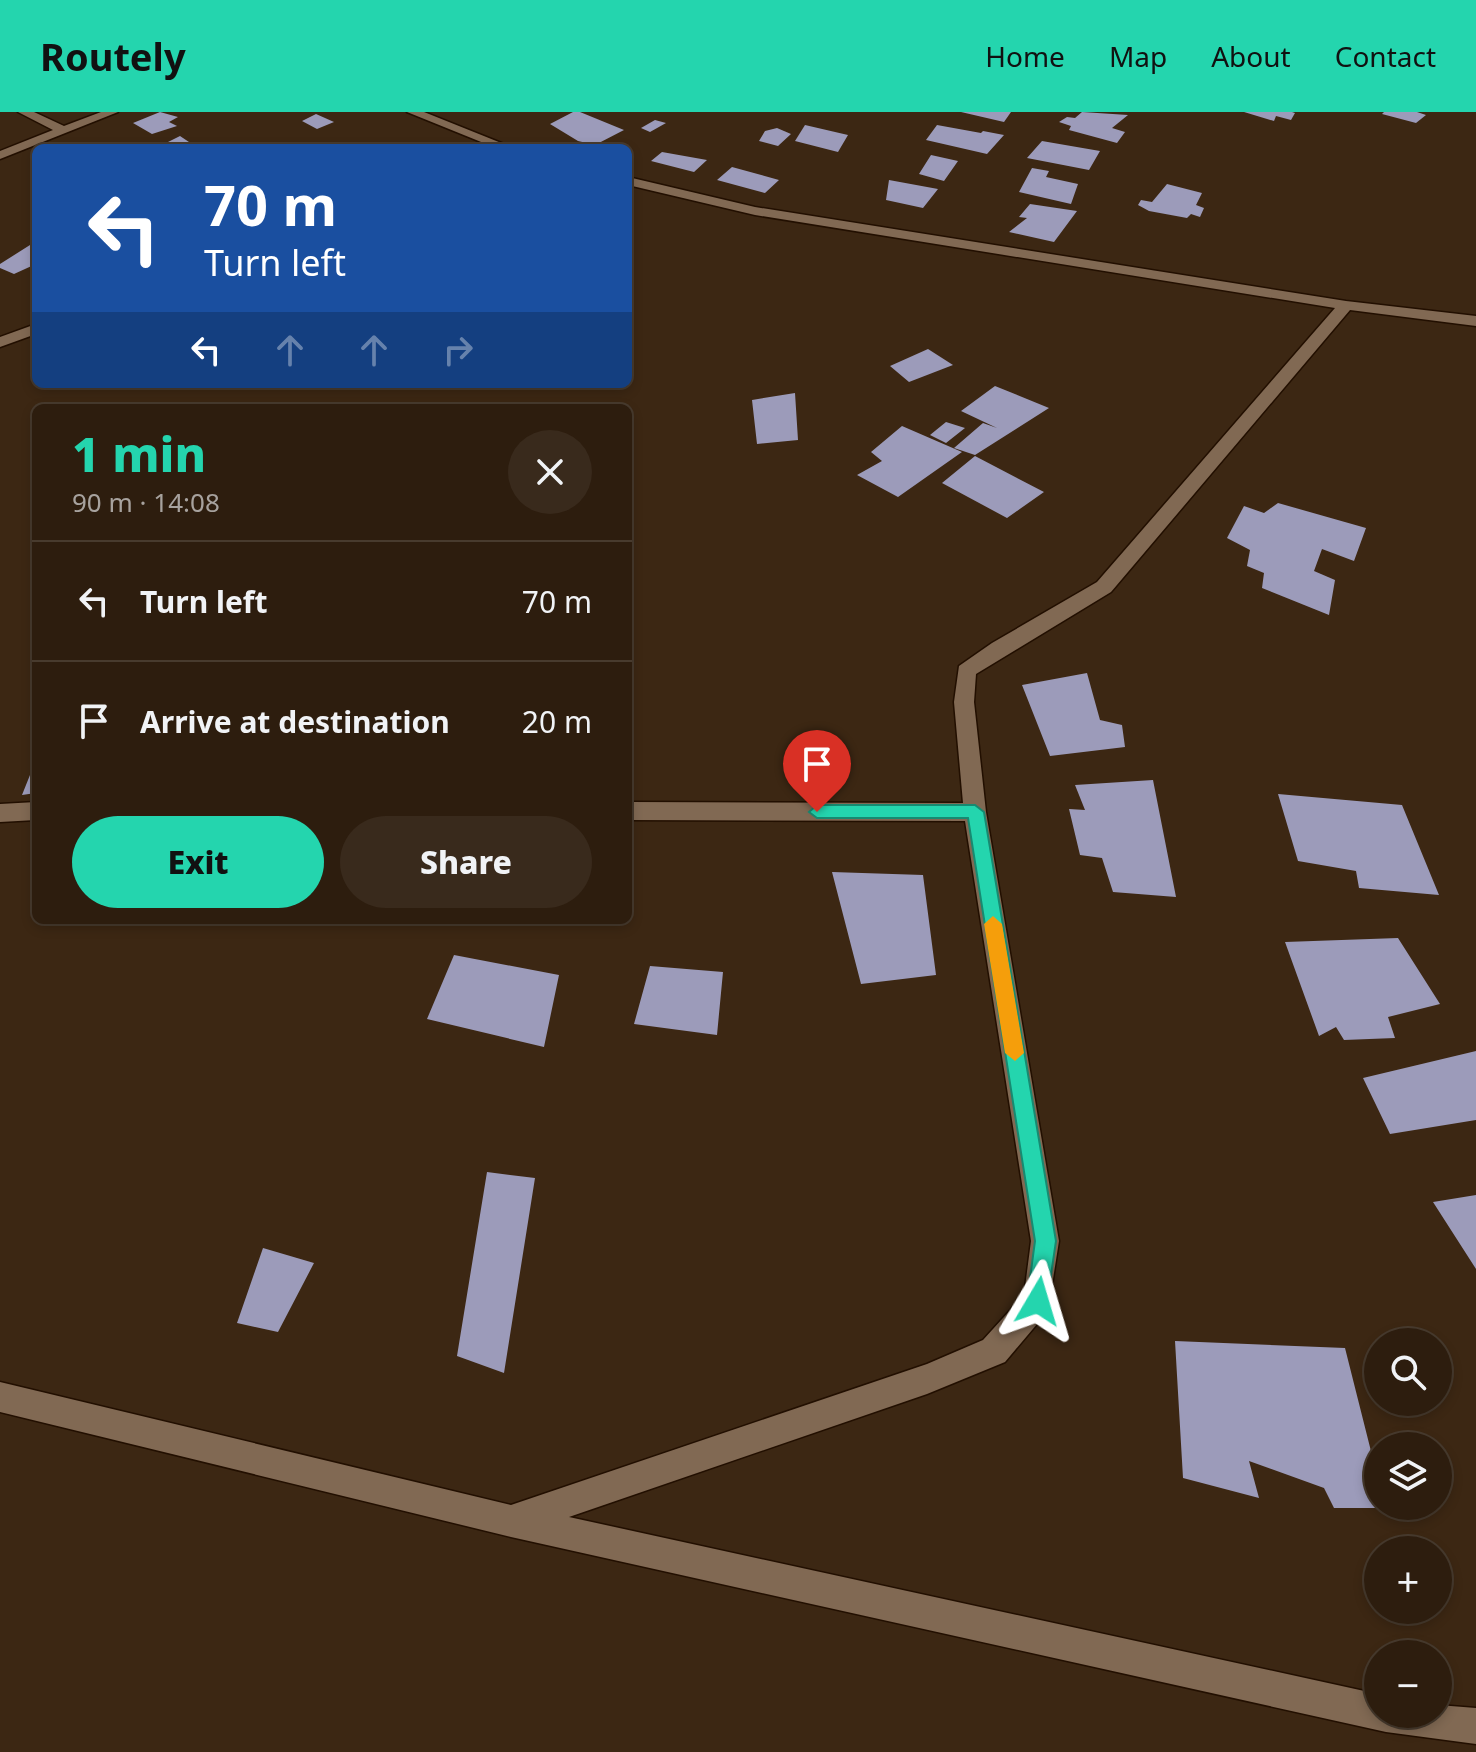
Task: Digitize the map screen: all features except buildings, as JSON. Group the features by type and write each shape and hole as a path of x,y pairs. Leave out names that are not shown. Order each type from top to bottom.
{"street":[{"path":"24,112 62,130"},
{"path":"38,144 62,130 112,112"},
{"path":"413,112 494,144"},
{"path":"472,144 481,140"},
{"path":"0,155 29,149"},
{"path":"632,182 755,211 1346,305 1476,321"},
{"path":"511,1521 927,1379 994,1351 1038,1301 1045,1241 975,812 964,702 966,671 990,650 1079,607 1104,587 1346,305"},
{"path":"0,342 32,330"},
{"path":"0,813 32,811"},
{"path":"632,811 975,812"},
{"path":"0,1397 511,1521 1364,1709"},
{"path":"1452,1724 1476,1726"}],"slow traffic":[{"path":"993,924 1015,1053"}],"route":[{"path":"817,812 975,812 1045,1241 1038,1301"}]}
